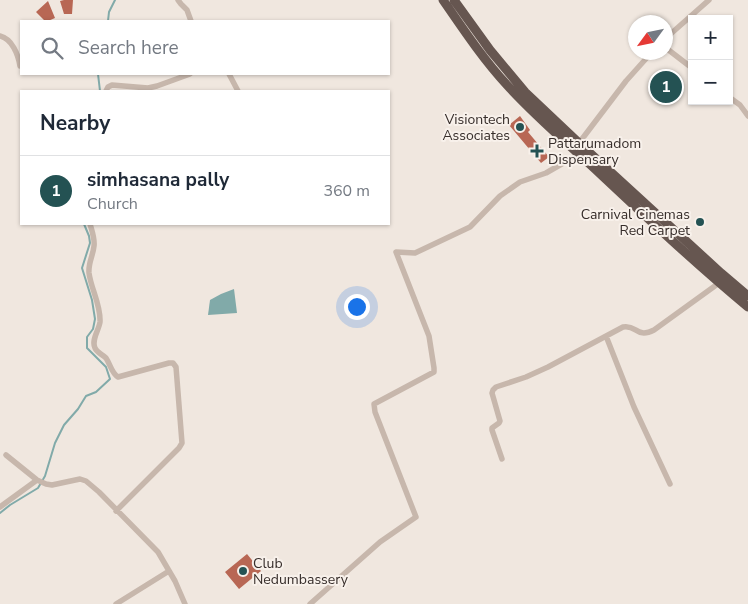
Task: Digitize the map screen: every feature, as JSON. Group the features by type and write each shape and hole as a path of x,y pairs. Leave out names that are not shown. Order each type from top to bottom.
{"highway":[{"path":"443,0 506,84 531,110 719,283 748,307"},
{"path":"454,0 525,92 579,144 748,296"}],"street":[{"path":"178,0 187,10 190,20"},
{"path":"673,32 709,0"},
{"path":"0,36 10,41 19,59 20,66"},
{"path":"673,53 688,65"},
{"path":"579,144 626,81 645,60"},
{"path":"106,90 108,86 112,85 148,88 187,75"},
{"path":"230,75 237,90"},
{"path":"733,100 748,116"},
{"path":"312,603 380,542 416,517 375,412 374,404 434,372 429,336 396,252 415,253 470,227 500,196 520,182 546,173 579,154"},
{"path":"90,225 94,246 89,273 99,308 100,321 94,342 97,352 104,356 114,374 118,377 169,363 173,363 176,368 182,444 116,511"},
{"path":"502,459 492,430 500,421 492,393 496,387 548,367 627,326 639,333 646,334 719,283"},
{"path":"606,336 634,407 670,484"},
{"path":"6,455 36,480 46,484 52,485 80,479 86,481 158,552 175,581 184,604"},
{"path":"0,507 36,480"},
{"path":"116,604 168,571"}],"water":[{"path":"234,289 237,313 208,315 210,300"}],"building":[{"path":"73,0 72,14 64,14 60,1"},
{"path":"48,1 55,18 44,20 36,12"},
{"path":"520,116 530,130 528,132 549,157 541,163 509,125"},
{"name":"Club Nedumbassery","path":"247,554 261,571 239,589 225,572"}],"waterway":[{"path":"108,20 109,12 115,0"},
{"path":"98,75 100,90"},
{"path":"0,513 38,488 45,476 55,443 64,425 86,396 96,392 110,379 106,367 87,348 87,337 93,329 95,319 92,300 82,268 90,243 84,225"}],"place":[{"name":"simhasana pally","path":"666,87"},
{"name":"Visiontech Associates","path":"520,127"},
{"name":"Pattarumadom Dispensary","path":"537,151"},
{"name":"Carnival Cinemas Red Carpet","path":"700,222"},
{"name":"Club Nedumbassery","path":"243,571"}]}
